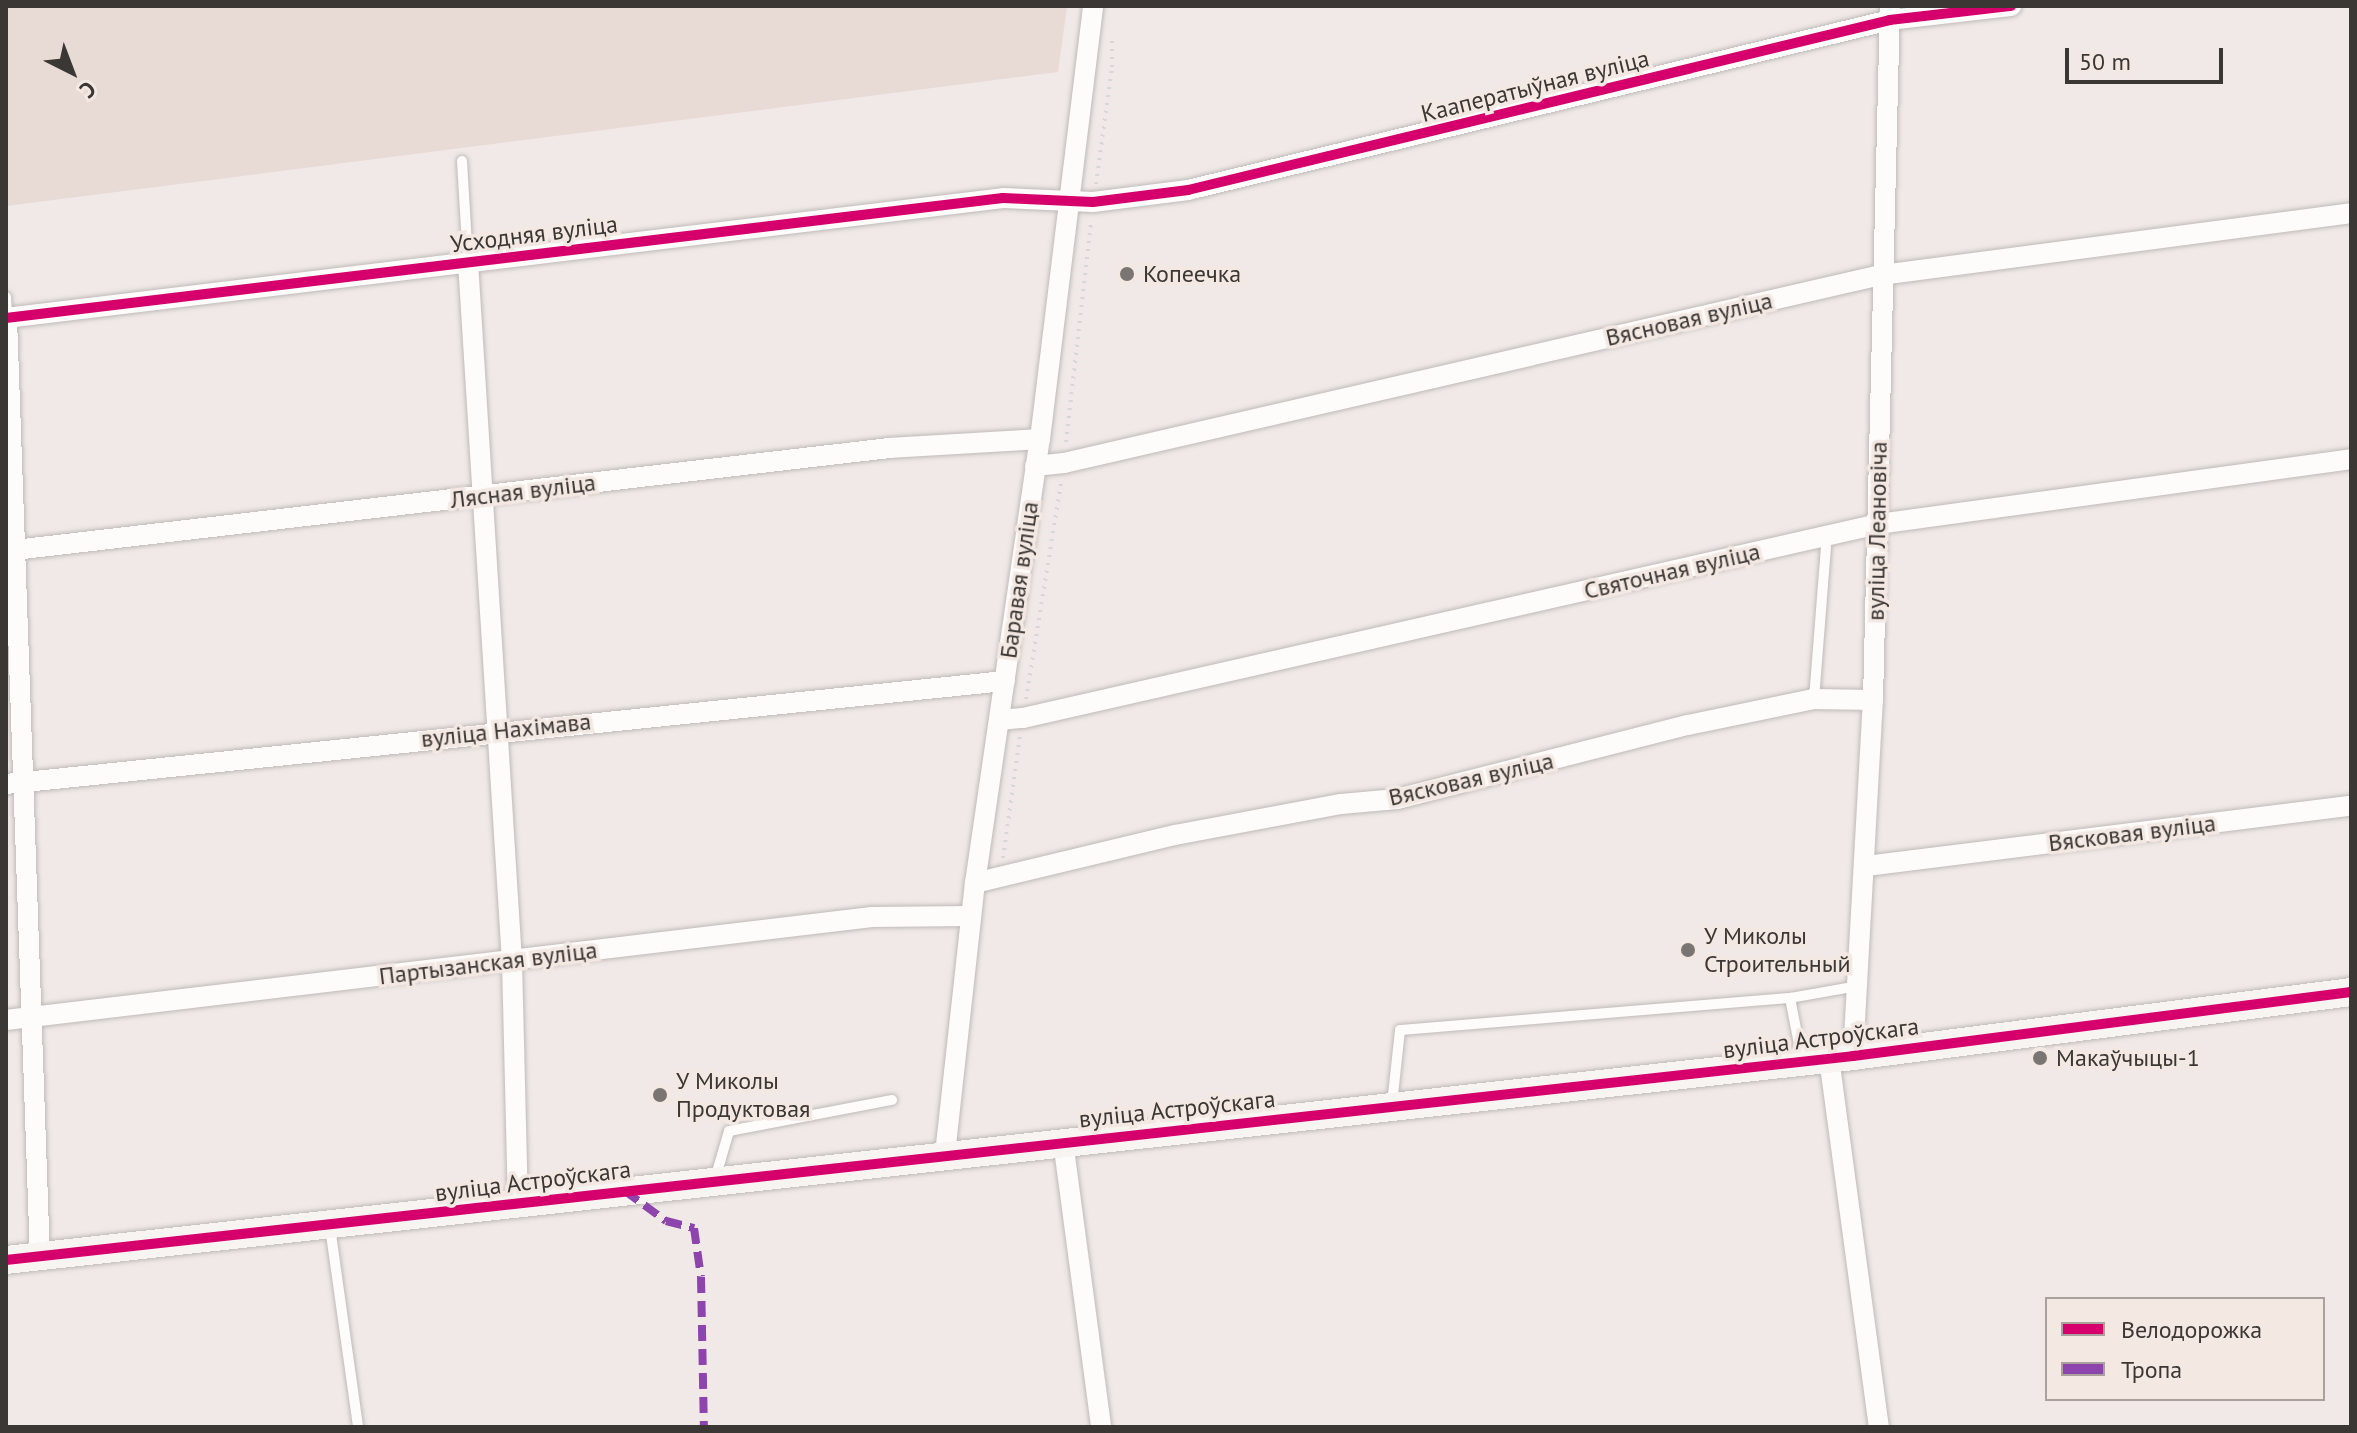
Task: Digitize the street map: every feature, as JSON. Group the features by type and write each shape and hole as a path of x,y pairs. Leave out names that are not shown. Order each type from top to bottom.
{"street":[{"name":"Баравая вуліца","path":"945,1154 975,883 1040,439 1093,6"},
{"name":"Кааператыўная вуліца","path":"1068,202 1188,190 1890,13 2011,6"},
{"name":"вуліца Леановіча","path":"1879,1427 1828,1058 1858,986 1866,866 1890,13"},
{"name":"Усходняя вуліца","path":"6,318 1003,198 1068,202"},
{"name":"Вясновая вуліца","path":"1035,466 1064,463 1881,275 2351,213"},
{"path":"468,262 512,961 518,1203"},
{"path":"6,318 16,783 32,1018 40,1256"},
{"name":"Лясная вуліца","path":"10,550 890,448 1040,439"},
{"name":"Святочная вуліца","path":"999,720 1023,718 1878,524 2351,459"},
{"name":"вуліца Нахімава","path":"16,783 1005,681"},
{"name":"Вясковая вуліца","path":"975,883 1175,835 1341,804 1397,799 1688,725 1814,699 1873,700"},
{"name":"Вясковая вуліца","path":"1866,866 2351,806"},
{"name":"Партызанская вуліца","path":"6,1020 872,917 971,916"},
{"name":"вуліца Астроўскага","path":"6,1260 1828,1058 2351,992"},
{"path":"1063,1141 1101,1427"}],"lane":[{"path":"462,161 468,262"},
{"path":"6,297 6,318"},
{"path":"1814,699 1827,535"},
{"path":"1391,1106 1400,1030 1790,998 1858,986"},
{"path":"1790,998 1828,1058"},
{"path":"714,1181 729,1131 892,1100"},
{"path":"330,1225 358,1427"}],"shaded area":[{"path":"6,6 1067,6 1058,72 6,206"}],"marked path":[{"path":"625,1191 666,1221 694,1228 701,1277 704,1427"}],"cycle path":[{"path":"6,318 1003,198 1093,202 1188,190 1890,20 2011,6"},
{"path":"6,1260 1853,1056 2351,992"}],"place":[{"name":"Копеечка","path":"1127,274"},
{"name":"У Миколы Строительный","path":"1688,950"},
{"name":"Макаўчыцы-1","path":"2040,1058"},
{"name":"У Миколы Продуктовая","path":"660,1095"}]}
